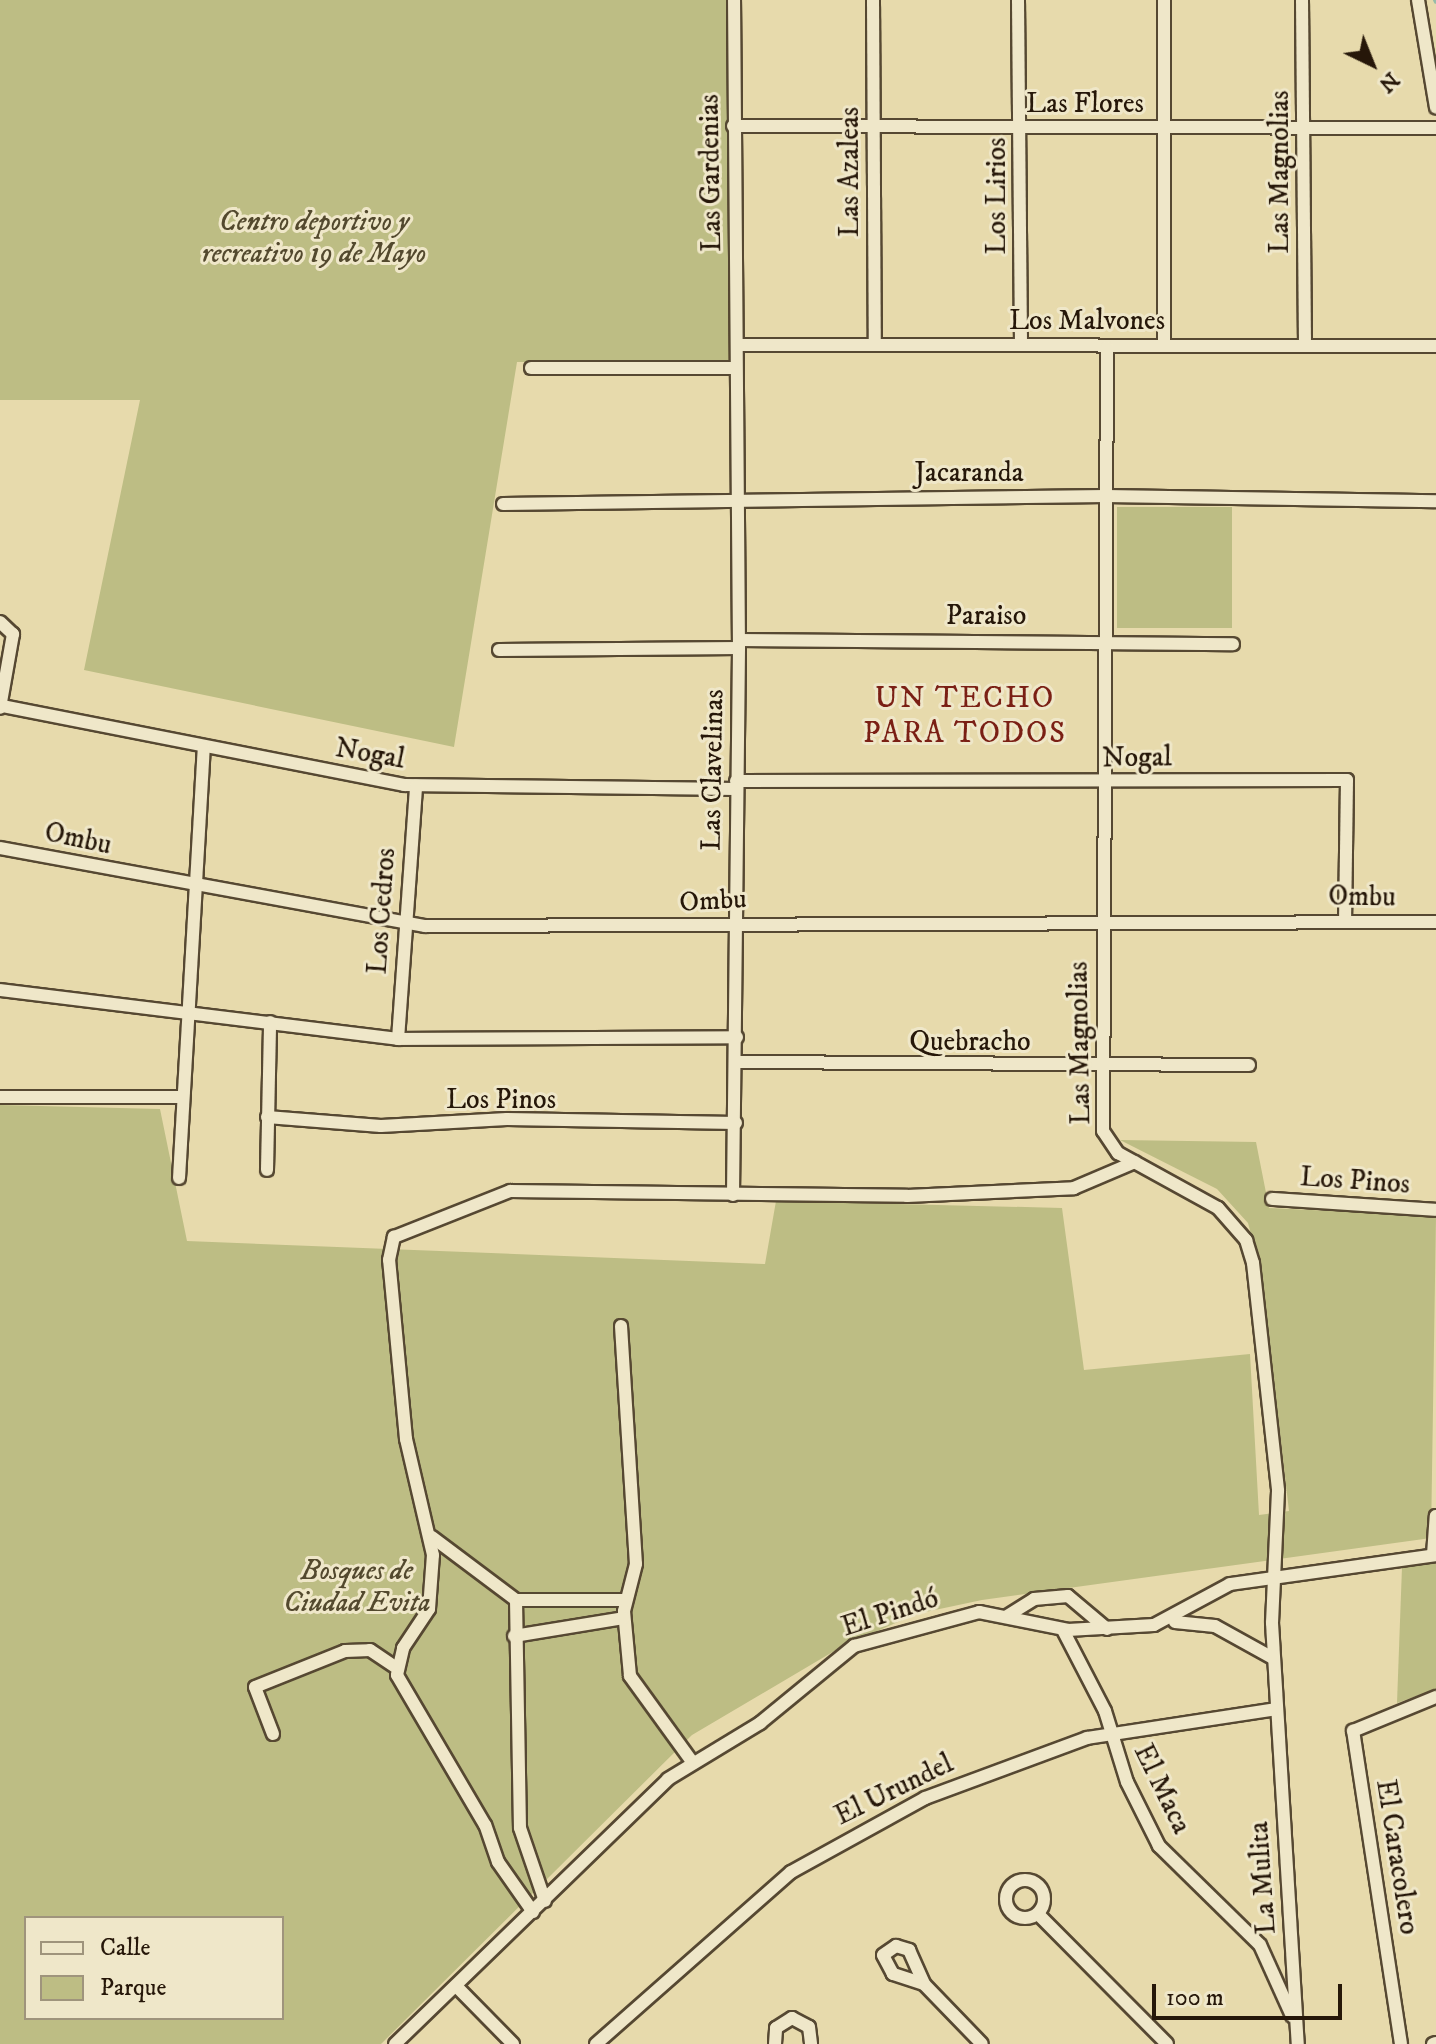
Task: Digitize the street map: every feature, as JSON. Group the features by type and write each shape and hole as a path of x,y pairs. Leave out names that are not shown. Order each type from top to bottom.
{"street":[{"name":"Las Gardenias","path":"734,0 737,345"},
{"name":"Las Azaleas","path":"873,0 875,344"},
{"name":"Los Lirios","path":"1018,0 1021,345"},
{"path":"1164,0 1164,345"},
{"name":"Las Magnolias","path":"1302,0 1305,344"},
{"path":"1418,0 1436,108"},
{"name":"Las Flores","path":"733,126 1436,128"},
{"name":"Los Malvones","path":"737,345 1436,346"},
{"name":"Las Clavelinas","path":"733,1195 738,1062 737,345"},
{"name":"Las Magnolias","path":"1107,347 1102,783 1105,1139 1135,1162 1218,1208 1250,1250 1269,1374 1278,1575 1273,1658 1276,1709"},
{"path":"531,368 735,368"},
{"name":"Jacaranda","path":"503,504 1106,496 1436,501"},
{"path":"0,622 13,634 1,707"},
{"name":"Paraiso","path":"499,650 1105,640 1233,644"},
{"name":"Nogal","path":"1,707 416,786 1347,780 1345,920"},
{"path":"179,1178 193,888 204,748"},
{"name":"Los Cedros","path":"398,1039 416,786"},
{"name":"Ombu","path":"0,848 193,888 405,924 1436,922"},
{"path":"0,990 398,1039 737,1037"},
{"path":"267,1170 270,1022"},
{"name":"Quebracho","path":"738,1062 1249,1065"},
{"path":"0,1097 181,1097"},
{"name":"Los Pinos","path":"267,1117 381,1126 507,1119 736,1123"},
{"path":"397,1668 429,1609 432,1537 406,1439 389,1260 394,1237 510,1191 733,1195 1074,1188 1135,1162"},
{"name":"Los Pinos","path":"1272,1199 1436,1210"},
{"path":"621,1326 636,1564 625,1600 624,1618 633,1683 693,1763"},
{"path":"1435,1555 1436,1516"},
{"path":"432,1537 516,1600 625,1600"},
{"name":"El Pindó","path":"395,2044 457,1987 651,1794 693,1763 760,1723 854,1646 934,1619 1007,1616 1063,1630 1110,1631 1167,1622 1221,1586 1278,1575 1435,1555"},
{"path":"1007,1616 1034,1599 1068,1596 1110,1631"},
{"path":"516,1600 514,1636 520,1828 545,1901"},
{"path":"514,1636 624,1618"},
{"path":"1167,1622 1215,1626 1273,1658"},
{"name":"El Maca","path":"1063,1630 1159,1846 1260,1945 1298,2037"},
{"path":"273,1734 255,1687 345,1651 370,1650 397,1668 489,1832 498,1862 533,1912"},
{"name":"El Caracolero","path":"1401,2044 1355,1726 1436,1697"},
{"name":"El Urundel","path":"596,2044 720,1930 818,1854 959,1783 1110,1733 1276,1709"},
{"name":"La Mulita","path":"1276,1709 1298,2037"},
{"path":"1038,1914 1167,2044"},
{"path":"924,1984 982,2044"},
{"path":"457,1987 513,2044"},
{"path":"775,2044 776,2028 792,2018 809,2027 811,2044"}],"green space":[{"name":"Centro deportivo y recreativo 19 de Mayo","path":"0,0 726,0 730,363 517,362 454,747 84,670 140,400 0,400"},
{"path":"1117,507 1232,507 1232,628 1117,628"},
{"name":"Bosques de Ciudad Evita","path":"0,1105 160,1109 187,1241 765,1264 776,1201 1062,1208 1084,1370 1250,1354 1259,1515 1289,1511 1261,1271 1248,1223 1217,1189 1120,1140 1256,1142 1269,1208 1436,1216 1431,1538 982,1600 916,1614 841,1647 692,1735 381,2044 0,2044"},
{"path":"1436,1563 1436,1689 1397,1703 1402,1567"}],"district":[{"name":"UN TECHO PARA TODOS","path":"965,716"}]}
